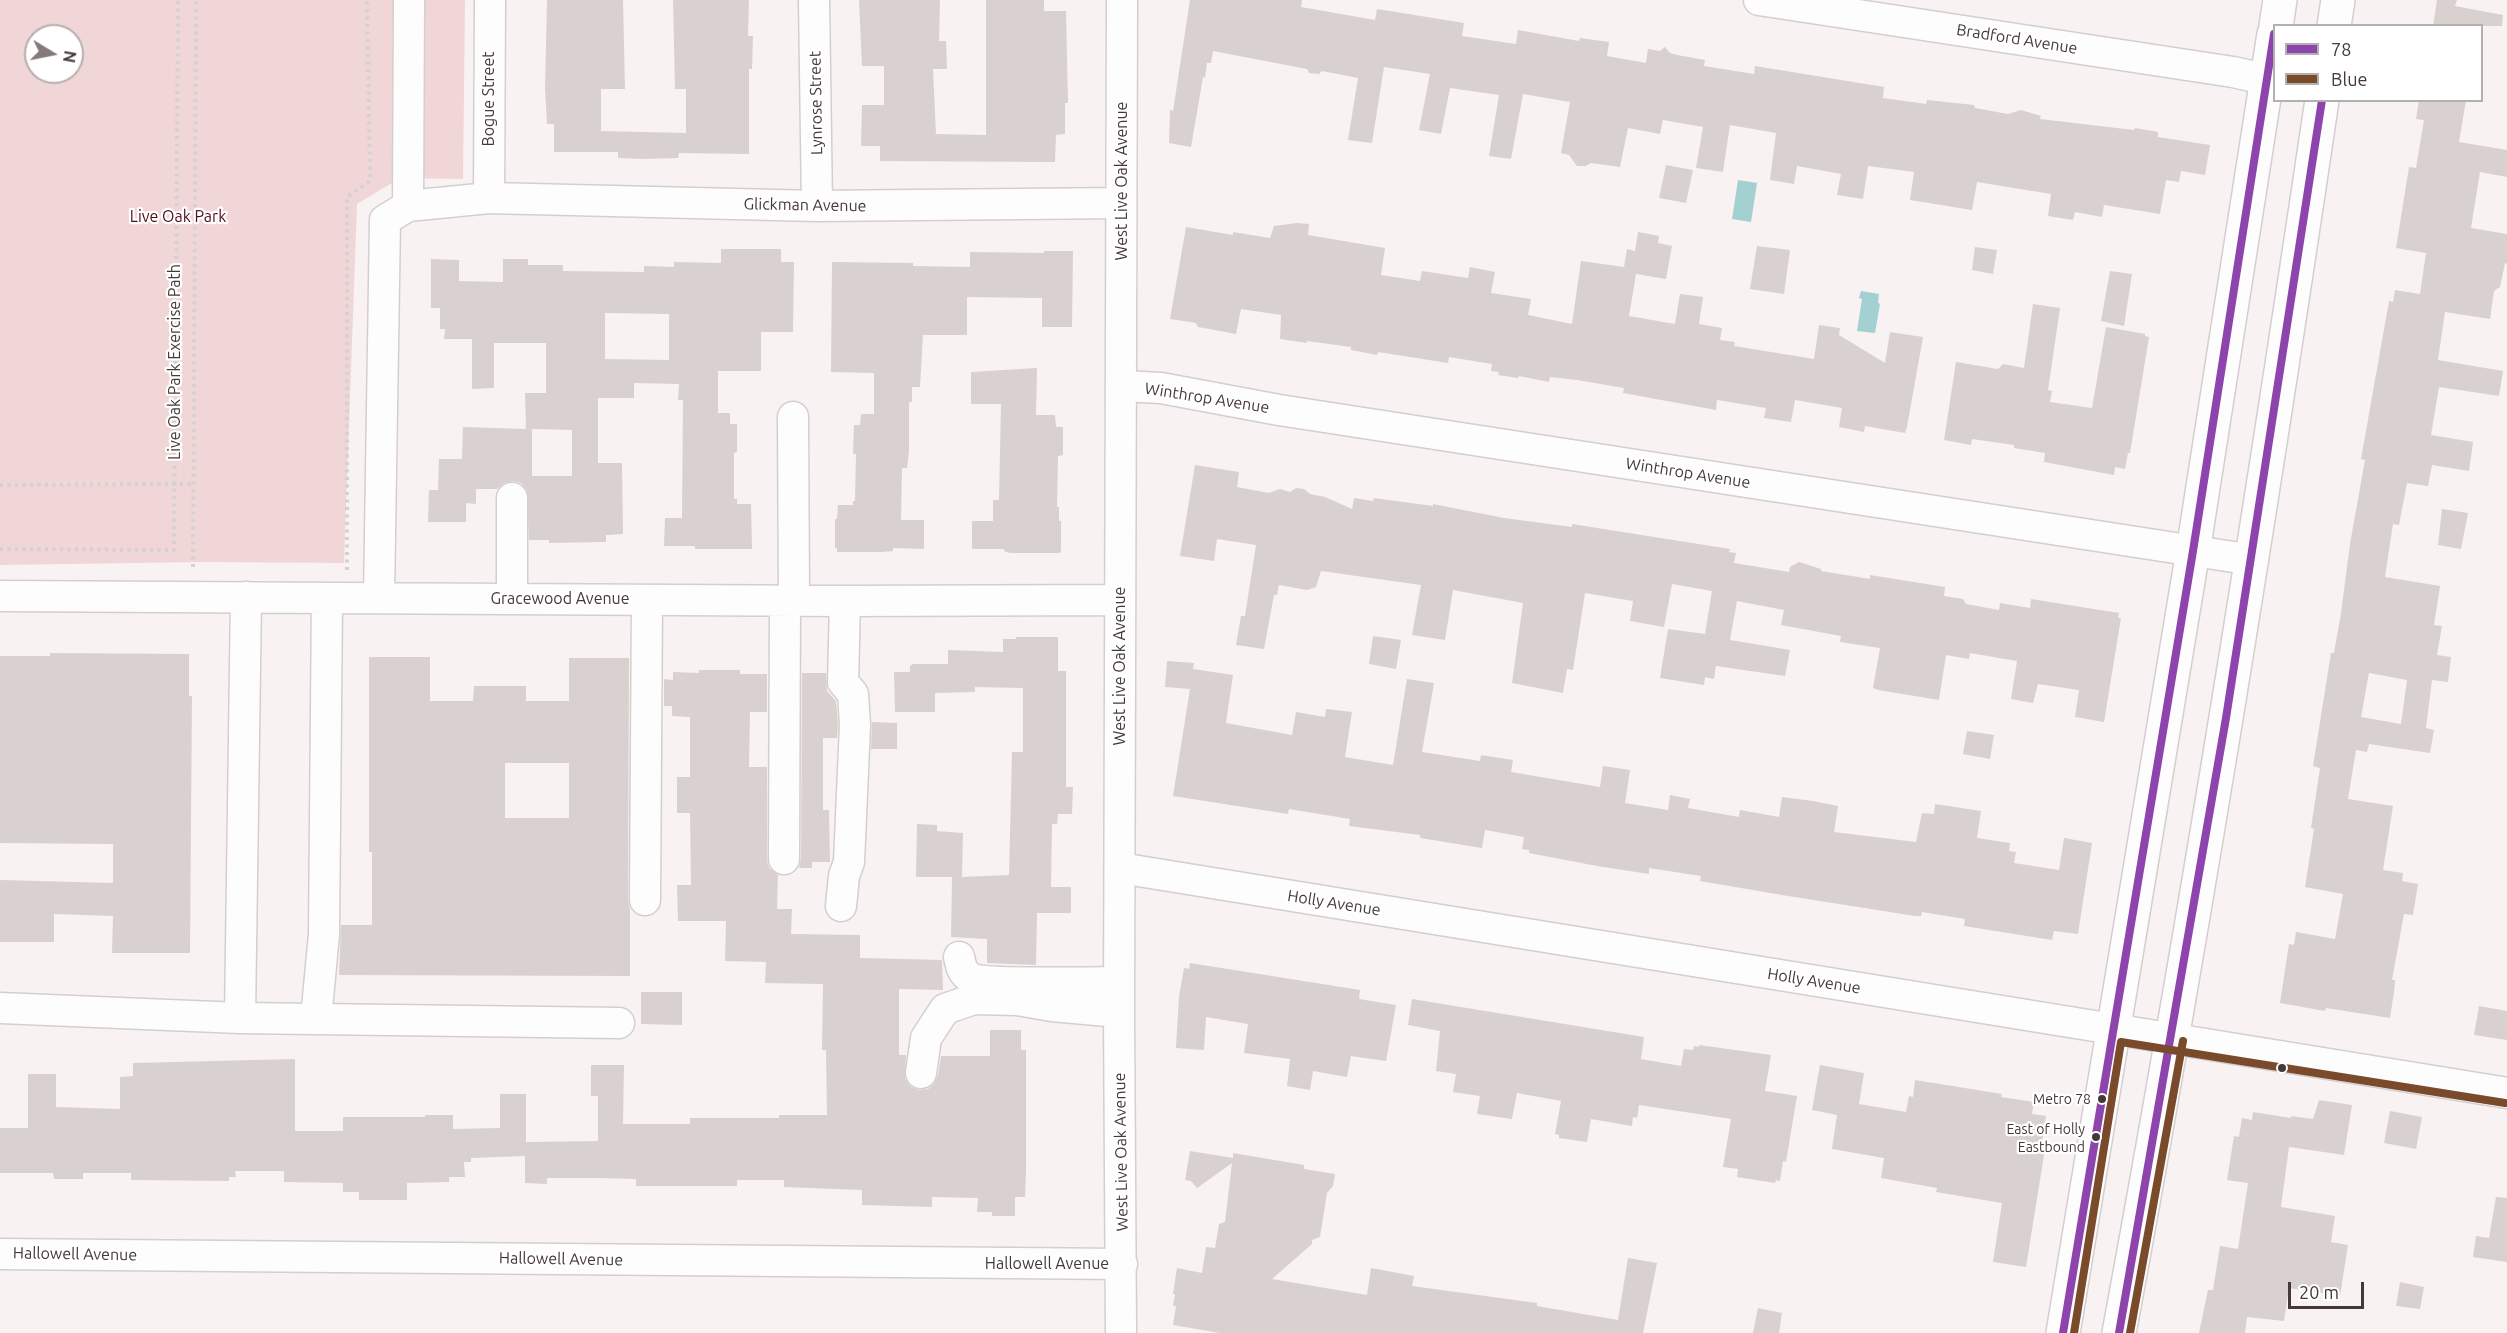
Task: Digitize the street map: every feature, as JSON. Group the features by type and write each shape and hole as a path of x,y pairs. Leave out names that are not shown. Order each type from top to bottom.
{"main road":[{"path":"2276,24 2280,0"},
{"path":"2334,24 2338,0"},
{"path":"2063,1333 2271,81 2273,50"},
{"path":"2119,1333 2173,1039 2253,560 2322,102"}],"street":[{"path":"379,598 385,220 408,206 409,0"},
{"name":"Bogue Street","path":"489,0 489,198"},
{"name":"Lynrose Street","path":"814,0 817,207"},
{"name":"West Live Oak Avenue","path":"1121,1333 1119,982 1123,386 1122,0"},
{"name":"Bradford Avenue","path":"1760,0 2233,72 2271,81"},
{"name":"Glickman Avenue","path":"408,206 489,198 817,207 1121,203"},
{"name":"Winthrop Avenue","path":"1123,386 1161,388 1290,412 2253,560"},
{"path":"784,859 793,417"},
{"path":"512,498 512,599"},
{"name":"Gracewood Avenue","path":"0,596 789,601 1120,600"},
{"path":"240,1018 246,597"},
{"path":"316,1019 324,934 327,598"},
{"path":"645,900 647,600"},
{"path":"842,906 844,876 849,862 855,725 853,694 843,682 845,601"},
{"name":"Holly Avenue","path":"1120,868 2507,1093"},
{"path":"959,957 961,970 971,979 1119,982"},
{"path":"921,1073 926,1038 945,1009 974,999 1017,1000 1119,1012"},
{"path":"0,1008 240,1018 619,1023"},
{"name":"Hallowell Avenue","path":"0,1254 1122,1264"}],"path":[{"name":"Live Oak Park Exercise Path","path":"0,549 174,550 177,0"},
{"path":"193,567 196,0"},
{"path":"0,485 192,484"}],"green space":[{"name":"Live Oak Park","path":"0,0 465,0 463,179 400,178 357,204 344,563 200,562 0,565"}],"water":[{"path":"1738,180 1757,183 1751,222 1732,219"},
{"path":"1861,291 1879,294 1878,303 1880,304 1875,333 1857,331"}],"building":[{"path":"547,0 623,0 625,89 601,89 601,131 686,133 686,89 675,89 673,0 749,0 748,36 753,36 752,69 749,69 749,154 679,153 678,158 644,159 618,158 618,152 554,152 554,124 547,124 545,89"},
{"path":"859,0 940,0 939,41 946,41 947,69 933,69 936,134 986,135 986,0 1044,0 1044,11 1066,11 1068,103 1065,103 1065,134 1056,135 1055,162 880,161 880,146 861,146 862,105 884,105 884,66 862,66"},
{"path":"1190,0 1302,0 1301,7 1375,20 1377,9 1464,23 1462,36 1516,44 1518,30 1579,41 1580,38 1609,42 1607,56 1646,63 1648,49 1660,51 1665,47 1670,53 1705,60 1704,66 1754,74 1755,66 1884,87 1883,98 1926,104 1927,100 1974,105 1975,108 2008,114 2021,110 2041,116 2040,119 2134,130 2135,128 2158,132 2158,137 2210,145 2205,175 2181,171 2179,182 2166,180 2160,214 2104,205 2102,217 2075,212 2073,220 2048,216 2051,194 1977,182 1972,210 1910,200 1914,172 1868,166 1863,199 1837,195 1841,174 1797,166 1794,184 1770,180 1776,133 1730,125 1723,172 1696,168 1703,127 1663,120 1660,134 1628,128 1620,167 1591,163 1586,166 1577,166 1569,155 1561,153 1570,102 1523,94 1511,159 1489,156 1499,95 1450,88 1441,134 1419,130 1430,74 1384,67 1372,143 1348,140 1358,78 1322,71 1319,74 1309,73 1307,69 1213,51 1211,63 1207,63 1205,78 1203,77 1191,147 1169,143 1170,110 1173,111"},
{"path":"2437,0 2457,0 2455,6 2503,15 2502,26 2433,24"},
{"path":"2419,102 2466,102 2459,142 2507,150 2507,177 2480,172 2471,228 2507,234 2507,264 2505,263 2500,287 2494,291 2490,319 2445,312 2438,360 2503,371 2499,396 2439,387 2431,435 2473,442 2469,471 2432,465 2428,486 2407,483 2399,525 2393,524 2385,577 2440,586 2434,625 2442,626 2437,655 2451,657 2448,682 2432,680 2426,728 2434,730 2430,753 2369,744 2367,752 2356,750 2348,799 2393,806 2383,870 2403,873 2402,881 2418,884 2413,915 2404,914 2392,980 2395,980 2390,1018 2326,1008 2325,1011 2280,1003 2289,944 2294,945 2296,932 2335,939 2343,894 2305,887 2320,768 2313,766 2331,653 2334,653 2341,613 2350,544 2365,460 2361,459 2389,301 2393,302 2395,290 2420,294 2426,253 2396,248 2409,167 2416,168 2424,120 2416,119","holes":["2369,673 2407,680 2401,724 2361,717"]},
{"path":"1666,165 1693,170 1686,203 1659,198"},
{"path":"1309,224 1308,235 1385,248 1381,275 1420,281 1422,271 1468,278 1470,267 1495,272 1491,293 1531,299 1528,315 1572,324 1581,261 1624,267 1627,249 1635,251 1638,232 1659,236 1658,243 1672,246 1666,279 1636,274 1629,316 1675,324 1680,294 1703,297 1699,324 1722,328 1720,340 1735,342 1734,346 1814,359 1819,325 1840,328 1839,335 1885,363 1890,332 1923,337 1905,433 1865,426 1864,432 1839,427 1842,408 1795,400 1791,422 1764,418 1766,408 1717,400 1716,410 1623,393 1624,388 1577,380 1550,377 1549,382 1519,376 1518,378 1498,375 1499,372 1491,371 1492,364 1449,357 1448,363 1378,352 1377,355 1351,350 1351,347 1280,339 1281,315 1241,309 1236,334 1198,327 1196,323 1170,319 1186,227 1233,235 1233,232 1270,238 1274,226"},
{"path":"1757,246 1790,250 1784,294 1750,289"},
{"path":"1975,247 1997,250 1993,274 1972,270"},
{"path":"721,249 781,249 781,262 794,262 793,332 761,332 761,371 718,371 718,413 730,413 730,424 737,424 737,452 734,453 734,499 737,499 737,504 751,504 752,549 695,549 695,546 664,546 665,518 682,518 683,400 678,400 679,384 634,383 634,398 598,398 598,463 622,463 623,534 606,535 606,542 549,543 549,540 529,540 527,490 521,483 513,481 504,483 497,489 476,489 476,504 466,503 466,522 428,522 429,490 438,490 439,459 462,459 463,427 526,429 525,393 546,393 546,343 494,343 494,388 472,389 472,339 444,339 445,329 440,329 440,308 431,308 431,259 459,260 459,281 503,282 503,259 528,259 528,265 563,265 563,271 644,272 644,266 674,267 674,262 721,263","holes":["605,313 669,314 669,360 605,359","532,429 572,430 572,476 532,476"]},
{"path":"1044,251 1073,251 1072,327 1042,327 1042,298 967,297 967,335 923,335 920,387 912,387 912,402 909,402 909,451 907,468 902,468 901,520 924,520 924,549 893,548 893,551 882,552 837,552 835,519 837,519 838,505 853,505 855,501 854,425 860,425 861,414 874,414 874,373 831,372 832,262 913,263 913,266 970,267 970,252 1044,253"},
{"path":"2110,271 2132,274 2124,326 2101,321"},
{"path":"2033,304 2060,308 2048,390 2052,391 2050,402 2092,408 2106,327 2145,334 2149,337 2130,453 2128,453 2125,469 2115,467 2114,475 2044,462 2045,453 2014,448 2014,445 1972,439 1971,445 1944,440 1956,362 1998,369 2003,364 2024,368"},
{"path":"1037,368 1036,415 1055,415 1056,427 1063,427 1063,455 1058,456 1057,507 1059,507 1059,521 1061,521 1061,551 1060,553 1010,553 1004,549 972,549 972,521 993,521 993,500 999,500 1001,404 971,404 971,372"},
{"path":"1195,465 1239,472 1237,487 1269,493 1280,489 1290,492 1296,488 1304,489 1310,494 1325,497 1352,509 1354,498 1373,501 1374,498 1433,506 1433,504 1504,518 1572,527 1572,524 1730,549 1729,552 1736,553 1734,563 1789,572 1790,567 1799,562 1821,569 1821,571 1870,579 1870,575 1945,587 1944,596 1963,599 1966,604 1999,610 2000,603 2030,608 2031,599 2119,613 2118,618 2121,618 2104,722 2075,717 2079,690 2038,684 2033,703 2011,699 2017,661 1970,653 1969,659 1946,655 1939,700 1878,690 1873,688 1880,648 1840,642 1841,636 1781,625 1784,610 1737,601 1730,640 1790,650 1785,676 1716,666 1714,679 1705,677 1704,685 1660,678 1668,629 1705,634 1712,591 1672,584 1664,627 1630,621 1633,601 1585,593 1573,670 1567,669 1563,693 1512,683 1523,603 1453,590 1445,640 1412,635 1421,585 1321,571 1316,587 1307,590 1279,585 1277,595 1274,595 1264,649 1236,645 1241,616 1245,616 1256,545 1217,539 1214,561 1180,556"},
{"path":"2442,509 2468,513 2461,549 2438,545"},
{"path":"1373,636 1401,640 1396,669 1369,664"},
{"path":"1016,637 1058,637 1058,671 1066,671 1066,787 1073,787 1072,814 1058,814 1057,824 1052,824 1051,887 1071,887 1071,913 1037,913 1036,965 987,963 987,939 951,937 952,877 916,877 917,824 937,825 937,831 963,833 962,877 1009,875 1012,752 1023,752 1023,688 975,687 975,692 935,693 935,712 895,712 894,672 910,672 910,666 913,664 948,664 948,650 1003,652 1003,639 1016,639"},
{"path":"50,653 189,654 189,696 192,696 190,953 112,953 113,916 54,914 54,942 0,942 0,880 113,883 113,844 0,843 0,656 50,656"},
{"path":"369,657 430,657 430,701 473,701 474,686 526,686 526,701 569,701 569,658 629,658 630,976 339,975 341,925 372,925 372,852 369,852","holes":["505,763 569,763 569,818 505,818"]},
{"path":"1167,661 1194,663 1193,669 1233,675 1226,723 1292,735 1296,712 1325,717 1326,709 1352,712 1345,757 1393,765 1407,679 1434,683 1422,752 1480,761 1481,755 1513,760 1511,772 1600,787 1603,766 1630,770 1625,803 1668,810 1670,795 1690,799 1688,808 1739,817 1740,810 1779,817 1782,797 1813,801 1838,806 1834,832 1916,842 1922,813 1934,814 1935,804 1981,811 1977,838 2010,843 2009,851 2016,852 2014,863 2059,870 2064,838 2092,843 2078,934 2054,931 2052,940 1964,926 1965,919 1922,912 1921,916 1915,916 1700,881 1701,876 1649,868 1649,874 1597,866 1529,853 1529,850 1522,849 1524,837 1485,830 1482,848 1420,838 1420,835 1349,826 1350,819 1289,809 1288,814 1173,796 1190,689 1165,687"},
{"path":"699,670 740,670 740,674 767,674 767,712 750,712 749,767 767,767 767,860 769,868 778,875 777,909 792,909 791,934 860,935 860,958 942,960 943,990 899,989 899,1055 906,1055 905,1079 910,1086 919,1090 928,1089 934,1084 941,1056 990,1056 990,1030 1021,1030 1021,1050 1026,1050 1026,1172 1025,1197 1015,1197 1015,1216 992,1216 992,1212 977,1212 978,1198 932,1197 932,1207 862,1205 862,1190 784,1187 784,1180 737,1180 737,1186 636,1186 636,1179 598,1178 547,1178 547,1184 525,1183 525,1156 471,1158 471,1162 464,1162 465,1177 449,1177 449,1182 407,1183 407,1200 359,1200 359,1192 343,1192 343,1183 284,1182 284,1171 235,1171 236,1177 229,1177 229,1181 131,1180 131,1173 83,1173 83,1179 54,1179 53,1173 0,1173 0,1128 28,1128 28,1074 56,1074 56,1107 120,1109 120,1077 133,1076 133,1063 295,1059 295,1131 343,1131 343,1117 425,1117 425,1115 453,1115 453,1129 500,1128 500,1094 526,1094 526,1142 598,1141 598,1096 591,1096 591,1065 624,1065 623,1124 690,1124 690,1118 779,1118 779,1115 827,1115 826,1050 822,1050 823,984 765,983 766,962 725,961 726,921 678,921 677,885 691,885 690,813 677,813 677,777 690,777 690,717 672,716 672,706 664,706 664,679 673,680 673,672 699,673"},
{"path":"802,673 826,673 827,691 836,701 838,725 837,738 823,738 823,810 829,810 830,862 812,862 812,868 799,868 801,859"},
{"path":"872,722 897,723 897,749 871,749"},
{"path":"1967,731 1994,735 1990,759 1963,754"},
{"path":"1190,963 1360,990 1359,999 1396,1005 1386,1061 1351,1056 1347,1077 1313,1071 1310,1090 1287,1086 1290,1059 1244,1053 1248,1024 1206,1017 1204,1050 1176,1048 1179,996 1184,968 1189,969"},
{"path":"641,992 682,992 682,1025 641,1024"},
{"path":"1412,999 1644,1037 1641,1059 1681,1066 1684,1049 1693,1050 1694,1046 1699,1047 1699,1045 1771,1055 1765,1091 1797,1096 1786,1162 1783,1161 1780,1181 1776,1180 1775,1183 1737,1177 1738,1169 1723,1167 1731,1119 1639,1105 1637,1118 1633,1117 1632,1126 1591,1119 1587,1142 1559,1138 1559,1135 1555,1134 1561,1101 1517,1093 1512,1119 1477,1114 1480,1096 1453,1092 1456,1074 1436,1071 1440,1031 1408,1025"},
{"path":"2479,1006 2507,1011 2507,1040 2474,1035"},
{"path":"1820,1065 1864,1073 1859,1104 1906,1112 1909,1096 1913,1097 1915,1080 2002,1094 2001,1097 2034,1102 2032,1114 2046,1116 2041,1148 2045,1149 2026,1267 1993,1262 2002,1203 1936,1192 1937,1188 1881,1178 1884,1158 1832,1149 1837,1115 1812,1110"},
{"path":"2319,1100 2352,1105 2344,1155 2289,1147 2281,1207 2335,1216 2331,1242 2348,1245 2340,1296 2289,1288 2284,1321 2247,1317 2245,1333 2199,1333 2208,1290 2213,1290 2220,1246 2238,1249 2248,1183 2227,1180 2234,1136 2239,1137 2242,1118 2252,1120 2253,1112 2313,1119"},
{"path":"2390,1111 2422,1117 2416,1149 2384,1143"},
{"path":"1190,1151 1233,1158 1233,1153 1304,1165 1304,1169 1335,1174 1333,1186 1327,1193 1320,1237 1312,1240 1312,1244 1272,1279 1367,1295 1371,1268 1414,1276 1412,1286 1537,1303 1537,1306 1618,1320 1628,1258 1657,1263 1643,1333 1220,1333 1173,1325 1176,1306 1173,1306 1175,1294 1173,1294 1177,1268 1202,1273 1206,1247 1215,1248 1219,1224 1225,1222 1232,1163 1197,1188 1191,1181 1185,1180"},
{"path":"2496,1197 2507,1198 2507,1262 2473,1257 2476,1236 2489,1238"},
{"path":"2400,1282 2424,1287 2420,1309 2396,1306"},
{"path":"1758,1308 1782,1313 1779,1333 1753,1333"}],"transit line":[{"name":"78","path":"2063,1333 2193,551 2273,40"},
{"name":"78","path":"2119,1333 2226,718 2322,102"},
{"name":"Blue","path":"2130,1333 2183,1041"},
{"name":"Blue","path":"2074,1333 2121,1042 2505,1103"}],"place":[{"name":"Metro 78","path":"2102,1099"},
{"name":"East of Holly Eastbound","path":"2096,1137"}]}
